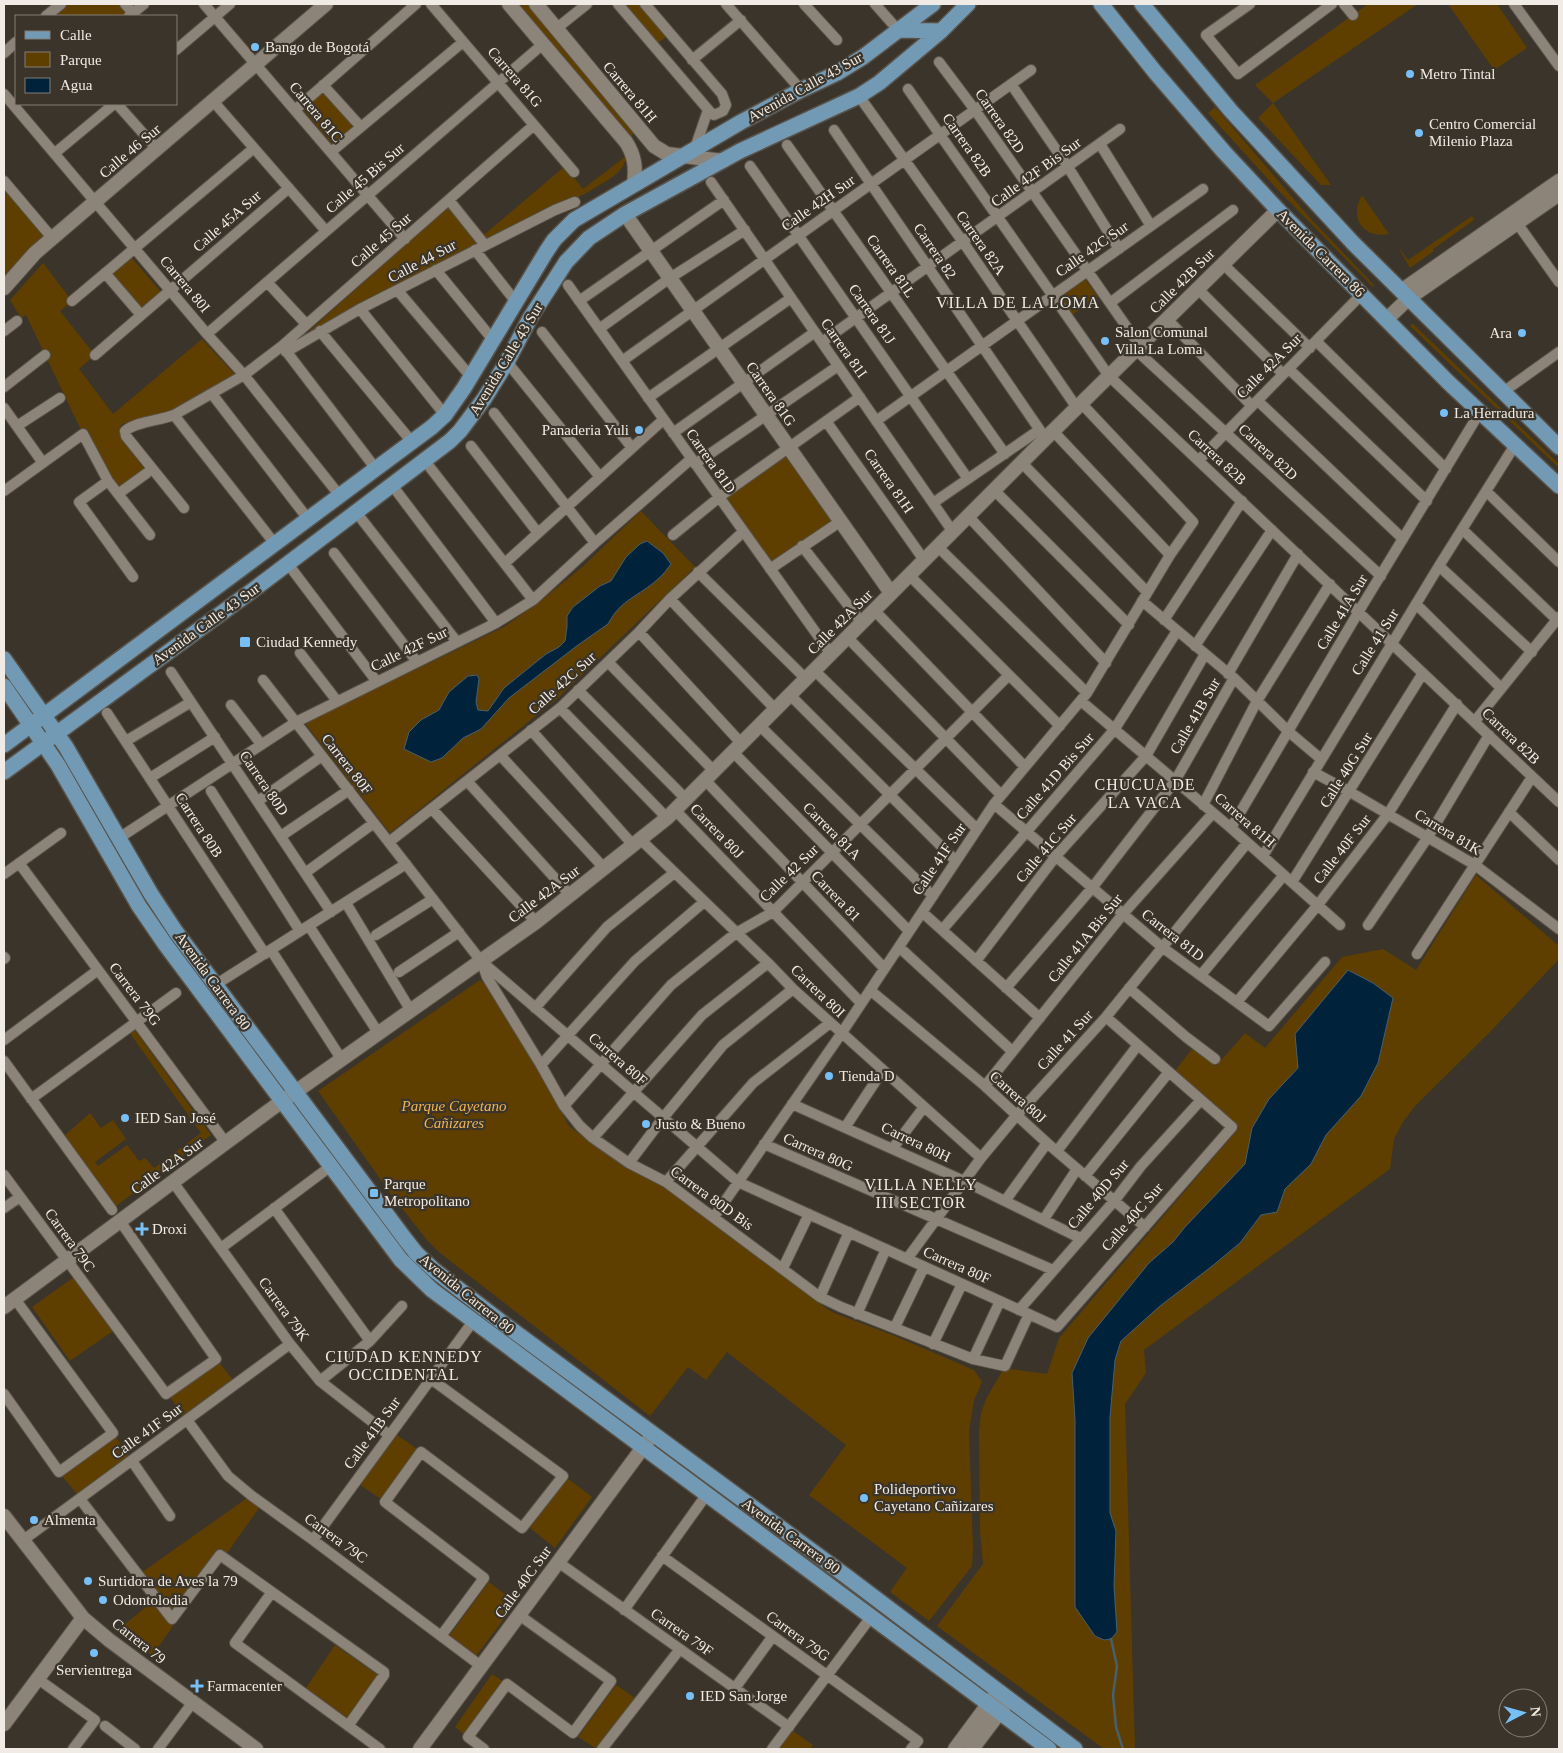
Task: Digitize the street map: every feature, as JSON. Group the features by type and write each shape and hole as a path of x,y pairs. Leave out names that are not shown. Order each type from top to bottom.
{"main road":[{"name":"Avenida Calle 43 Sur","path":"4,746 412,442 445,414 471,377 542,257 563,231 580,216 688,152 856,62 933,4"},
{"name":"Avenida Calle 43 Sur","path":"4,772 288,564 425,461 460,431 484,399 507,362 530,318 566,262 589,238 625,214 723,161 859,96 879,83 941,31 968,4"},
{"name":"Avenida Carrera 86","path":"1101,4 1155,72 1224,152 1278,210 1448,382 1559,486"},
{"name":"Avenida Carrera 86","path":"1148,6 1231,111 1268,152 1353,243 1559,448"},
{"path":"898,30 941,31"},
{"path":"666,165 676,163 680,165 683,173 671,189"},
{"name":"Avenida Carrera 80","path":"4,659 78,766 118,838 163,912 215,986 405,1239 429,1266 504,1324 846,1576 1075,1749"},
{"name":"Avenida Carrera 80","path":"4,686 68,779 139,906 192,981 401,1260 432,1290 1049,1749"}],"street":[{"path":"47,15 61,4"},
{"path":"125,4 131,15 144,4"},
{"name":"Carrera 81C","path":"204,4 405,239"},
{"path":"178,48 230,4"},
{"name":"Calle 46 Sur","path":"4,288 29,259 326,4"},
{"path":"295,110 416,4"},
{"name":"Carrera 81G","path":"431,4 574,172"},
{"path":"508,4 631,149 635,164 634,184"},
{"name":"Carrera 81H","path":"536,4 654,146 667,154 688,152 723,161"},
{"path":"557,28 588,4"},
{"path":"618,4 708,110 714,114 723,111 726,105 725,99 644,4"},
{"path":"726,4 801,90"},
{"path":"804,4 837,40"},
{"path":"875,4 898,30"},
{"path":"1250,4 1206,35 1238,74 1332,4"},
{"path":"1344,4 1352,15"},
{"path":"1514,4 1559,66"},
{"path":"692,60 740,20"},
{"path":"331,152 463,42"},
{"path":"4,53 15,43"},
{"name":"Calle 45 Bis Sur","path":"207,334 543,44"},
{"name":"Carrera 82D","path":"939,62 1088,271 1138,348 1226,433 1381,576"},
{"name":"Calle 42H Sur","path":"622,361 1031,70"},
{"path":"1012,84 1120,248"},
{"name":"Carrera 81C","path":"324,85 360,127"},
{"name":"Carrera 82B","path":"908,89 1109,376 1559,802"},
{"name":"Carrera 80I","path":"4,94 15,102"},
{"name":"Carrera 82A","path":"859,96 1079,406 1193,522"},
{"path":"213,101 326,231"},
{"path":"54,153 115,105"},
{"path":"117,105 157,149"},
{"name":"Carrera 80I","path":"22,107 54,153 207,334 244,374 340,496"},
{"path":"688,152 708,110"},
{"name":"Calle 45 Sur","path":"184,508 126,436 125,431 135,425 162,420 174,415 212,394 284,349 306,324 534,125"},
{"name":"Calle 42F Bis Sur","path":"822,342 1120,129"},
{"name":"Carrera 82","path":"834,130 982,346 1046,433 1170,555"},
{"path":"1100,144 1151,226"},
{"name":"Carrera 81L","path":"787,145 1005,454"},
{"path":"72,301 254,148"},
{"name":"Carrera 81J","path":"750,166 968,479"},
{"path":"4,181 53,239"},
{"path":"1387,319 1405,295 1559,181"},
{"name":"Carrera 81I","path":"711,182 953,532"},
{"name":"Calle 45A Sur","path":"95,355 289,188"},
{"name":"Calle 42C Sur","path":"876,421 1204,189"},
{"path":"1405,295 1559,194"},
{"path":"449,200 485,245"},
{"path":"579,301 724,200"},
{"name":"Calle 44 Sur","path":"284,349 475,250 575,202"},
{"path":"1110,303 1233,210"},
{"name":"Calle 42B Sur","path":"933,503 1005,454 1046,433 1079,406 1278,210"},
{"name":"Carrera 81G","path":"625,214 891,593"},
{"path":"1517,223 1559,282"},
{"path":"599,329 670,278 744,230"},
{"path":"475,250 516,302"},
{"path":"1223,264 1313,344 1446,469"},
{"path":"436,270 493,340"},
{"path":"105,273 141,316"},
{"path":"267,282 306,324"},
{"name":"Carrera 81D","path":"568,285 831,654"},
{"path":"1198,289 1427,501"},
{"path":"398,291 471,377"},
{"name":"Calle 42A Sur","path":"1199,460 1362,294"},
{"path":"648,398 791,298"},
{"path":"360,309 445,414"},
{"path":"1167,319 1255,404 1403,539"},
{"path":"4,331 17,322"},
{"path":"320,331 412,442"},
{"path":"542,332 632,448"},
{"path":"673,432 815,332"},
{"path":"284,349 376,469"},
{"path":"1503,392 1559,352"},
{"path":"4,387 46,355"},
{"path":"507,362 600,476"},
{"name":"Calle 42F Sur","path":"118,838 296,722 496,623 533,600 595,543 693,461 838,366"},
{"path":"212,394 308,519"},
{"path":"673,535 719,498 860,397"},
{"path":"17,426 60,398"},
{"path":"4,408 43,463"},
{"name":"Calle 41A Sur","path":"1231,828 1480,412"},
{"path":"494,413 595,543"},
{"path":"174,415 275,544"},
{"path":"505,563 663,420"},
{"name":"Carrera 81H","path":"826,421 924,560"},
{"name":"Calle 42A Sur","path":"4,1307 66,1261 116,1216 173,1182 282,1101 536,922 571,896 671,814 1022,463 1046,433"},
{"path":"5,489 83,434 108,481 150,535"},
{"name":"Calle 41 Sur","path":"1263,856 1439,566 1515,445"},
{"path":"471,446 538,533"},
{"path":"425,461 533,600"},
{"path":"1022,463 1164,620 1231,676 1289,732 1322,759"},
{"path":"118,494 147,473"},
{"path":"108,481 79,502 133,578"},
{"path":"392,485 496,623"},
{"path":"994,490 1128,625"},
{"path":"1486,491 1559,562"},
{"path":"1164,620 1242,501"},
{"path":"356,512 457,642"},
{"path":"968,516 1106,662"},
{"path":"770,569 841,521"},
{"name":"Calle 41F Sur","path":"714,1217 841,1034 994,804 1084,697 1144,596 1193,522"},
{"path":"1462,529 1558,619 1474,721"},
{"path":"1195,646 1272,530"},
{"name":"Calle 42C Sur","path":"389,842 560,708 698,572 743,532"},
{"path":"802,546 862,623"},
{"name":"Carrera 81H","path":"938,547 1114,730 1231,828 1340,925"},
{"path":"334,553 417,662"},
{"name":"Calle 41B Sur","path":"1006,988 1092,888 1175,781 1298,554"},
{"path":"288,564 377,682"},
{"path":"1439,566 1532,652"},
{"path":"698,572 915,769 977,829"},
{"path":"909,575 1060,726"},
{"path":"1203,805 1258,701 1330,584"},
{"path":"670,599 775,710"},
{"path":"1416,604 1501,688"},
{"path":"874,610 1025,767"},
{"name":"Calle 41D Bis Sur","path":"942,930 1114,730 1177,631"},
{"name":"Carrera 81A","path":"639,632 737,748 832,852 910,931"},
{"path":"848,637 1001,795"},
{"path":"300,653 337,702"},
{"name":"Calle 41C Sur","path":"976,961 1056,856 1146,756 1205,654"},
{"name":"Carrera 81","path":"608,662 802,882 884,968"},
{"name":"Carrera 80D","path":"171,672 331,912"},
{"name":"Calle 40G Sur","path":"1292,882 1423,673"},
{"name":"Calle 42 Sur","path":"564,1106 671,985 736,933 774,912 1009,675"},
{"name":"Carrera 80F","path":"264,680 481,961 738,1182 1057,1327"},
{"path":"578,690 686,799"},
{"path":"790,695 956,861"},
{"path":"126,742 192,702"},
{"path":"230,704 261,744"},
{"name":"Calle 40F Sur","path":"1237,1002 1317,906 1388,814 1457,704"},
{"name":"Carrera 80J","path":"560,708 774,912 861,1003"},
{"name":"Carrera 80B","path":"107,713 168,806 342,1060"},
{"path":"759,725 932,896"},
{"name":"Carrera 80I","path":"531,730 636,842 674,873 768,963 792,989 841,1034 981,1158"},
{"path":"1368,925 1428,837 1489,736"},
{"path":"150,778 215,738"},
{"path":"500,755 604,868"},
{"path":"258,801 322,756"},
{"name":"Carrera 81K","path":"1313,772 1475,865 1559,930"},
{"path":"1417,954 1532,776"},
{"path":"467,781 571,896"},
{"path":"281,836 349,790"},
{"path":"210,791 304,929 379,1034"},
{"name":"Carrera 81D","path":"994,804 1162,947 1269,1026 1326,962"},
{"path":"432,809 536,922"},
{"path":"1509,812 1559,858"},
{"name":"Calle 41A Bis Sur","path":"984,1086 1124,914 1213,813"},
{"path":"305,873 374,823"},
{"path":"4,874 61,833"},
{"name":"Calle 41 Sur","path":"907,1259 981,1158 1016,1116 1106,1017 1247,843"},
{"name":"Carrera 79G","path":"19,863 226,1143"},
{"path":"215,986 406,864"},
{"path":"535,1008 607,927 674,873"},
{"path":"1201,976 1284,875"},
{"path":"376,935 433,899"},
{"path":"542,1064 635,961 704,902"},
{"path":"346,903 411,1011"},
{"path":"922,912 1040,1018"},
{"path":"399,972 459,932"},
{"path":"898,947 1012,1051"},
{"name":"Carrera 80D Bis","path":"481,961 487,977 542,1064 564,1106 580,1126 593,1138 629,1163 666,1182 820,1297 857,1314 895,1327 973,1360 1005,1366 1029,1314"},
{"path":"593,1138 702,1015 768,963"},
{"path":"4,1040 98,970"},
{"path":"1129,988 1186,1037 1216,1059"},
{"path":"629,1163 723,1045 792,989"},
{"name":"Carrera 80J","path":"870,990 984,1086 1145,1227"},
{"path":"31,1099 176,993"},
{"path":"1106,1017 1200,1100"},
{"path":"666,1182 753,1083 830,1023"},
{"path":"1056,1151 1138,1045"},
{"path":"4,1061 116,1216"},
{"path":"846,1126 882,1070"},
{"path":"1085,1176 1169,1072"},
{"name":"Calle 40C Sur","path":"1057,1327 1232,1128 1200,1100"},
{"name":"Calle 40D Sur","path":"1019,1310 1115,1200 1141,1166 1200,1100"},
{"name":"Carrera 80H","path":"792,1104 846,1126 964,1180 1080,1238"},
{"path":"893,1148 924,1107"},
{"path":"1005,1201 1047,1143"},
{"name":"Carrera 80G","path":"764,1144 1053,1270"},
{"path":"221,1248 331,1166"},
{"path":"1044,1220 1077,1169"},
{"name":"Carrera 79C","path":"4,1175 166,1394 216,1359 116,1216"},
{"name":"Carrera 79K","path":"173,1182 290,1344 320,1381 389,1436"},
{"path":"4,1208 20,1197"},
{"path":"274,1208 370,1341"},
{"path":"783,1268 809,1214"},
{"path":"820,1297 849,1232"},
{"path":"857,1314 886,1249"},
{"path":"895,1327 924,1267"},
{"path":"933,1344 962,1284"},
{"path":"4,1394 59,1472 113,1433 15,1299"},
{"path":"973,1360 1000,1301"},
{"path":"320,1381 370,1341 402,1306"},
{"name":"Calle 41B Sur","path":"313,1540 474,1320"},
{"name":"Calle 41F Sur","path":"22,1541 290,1344"},
{"path":"430,1379 563,1476 522,1528 421,1452 385,1502 484,1578 441,1636"},
{"name":"Carrera 79C","path":"187,1420 228,1476 258,1501 481,1666"},
{"name":"Calle 40C Sur","path":"420,1749 652,1434"},
{"path":"132,1461 170,1516"},
{"path":"624,1610 707,1494"},
{"path":"80,1499 172,1620 220,1555 385,1674 348,1726"},
{"name":"Carrera 79","path":"4,1516 83,1618 109,1640 256,1749"},
{"name":"Carrera 79G","path":"662,1556 827,1675 914,1745"},
{"name":"Carrera 79F","path":"558,1562 789,1727"},
{"path":"272,1592 235,1643 380,1749"},
{"path":"484,1749 468,1737 507,1684 573,1733 611,1681 519,1615"},
{"path":"772,1749 871,1616"},
{"path":"4,1724 83,1618"},
{"path":"735,1688 773,1636"},
{"path":"602,1749 680,1649"},
{"path":"38,1679 94,1720 73,1749"},
{"path":"955,1749 1003,1696"},
{"path":"158,1749 193,1702"},
{"path":"972,1749 994,1708"},
{"path":"105,1726 135,1749"}],"green space":[{"path":"66,4 119,4 127,13 124,15 53,15"},
{"path":"515,4 527,4 636,132 629,138"},
{"path":"624,4 640,4 667,36 658,43"},
{"path":"1368,4 1418,4 1273,103 1255,85"},
{"path":"1448,4 1497,4 1527,48 1494,70"},
{"path":"324,90 355,127 333,145 302,108"},
{"path":"1273,103 1331,185 1321,185 1258,118"},
{"path":"1215,107 1311,219 1374,285 1373,287 1277,189 1208,113"},
{"path":"626,156 625,162 618,173 590,191 286,352 452,203 479,239 565,166 583,189"},
{"path":"4,190 44,237 16,263 4,278"},
{"path":"1362,195 1389,234 1380,235 1372,233 1360,225 1357,211"},
{"path":"1472,216 1474,220 1410,268 1397,245 1408,260"},
{"path":"131,257 161,292 139,311 109,275"},
{"path":"43,263 72,301 60,311 95,355 79,369 113,414 202,339 235,375 164,415 122,424 119,429 120,435 147,473 123,491 110,479 87,431 83,434 26,315 21,318 10,300"},
{"path":"1085,279 1098,297 1072,315 1060,297"},
{"path":"1412,323 1559,464 1559,468 1410,326"},
{"path":"787,455 832,522 771,564 725,497"},
{"path":"641,511 695,567 558,698 390,833 305,723 504,627 581,568"},
{"path":"1476,875 1559,946 1559,959 1491,1031 1415,1106 1403,1122 1394,1139 1390,1169 1144,1350 1146,1373 1125,1404 1135,1749 1104,1749 937,1626 983,1564 980,1531 979,1432 981,1413 987,1397 1004,1368 1047,1374 1059,1338 1239,1128 1174,1072 1192,1049 1216,1066 1245,1033 1265,1048 1342,957 1383,949 1416,970"},
{"name":"Parque Cayetano Cañizares","path":"480,980 490,989 532,1052 568,1125 588,1141 678,1194 834,1313 890,1334 974,1370 982,1382 974,1400 969,1431 972,1566 929,1621 890,1592 907,1568 809,1495 846,1445 727,1352 706,1380 688,1367 650,1416 440,1253 427,1240 393,1197 318,1091"},
{"path":"134,1029 211,1135 116,1206 64,1136 90,1113 101,1128 113,1120 126,1139 95,1162 98,1166 127,1145 139,1161 145,1158 154,1168 201,1133 129,1032"},
{"path":"74,1277 113,1331 70,1361 32,1307"},
{"path":"219,1362 233,1380 183,1416 170,1397"},
{"path":"397,1435 417,1449 381,1499 360,1485"},
{"path":"115,1436 130,1458 78,1495 61,1475"},
{"path":"567,1478 592,1497 555,1548 530,1528"},
{"path":"247,1498 259,1508 227,1553 221,1550 168,1620 173,1626 152,1656 118,1630 159,1596 141,1573"},
{"path":"489,1582 516,1603 476,1656 449,1636"},
{"path":"335,1645 380,1677 350,1720 306,1688"},
{"path":"492,1674 504,1682 466,1736 455,1727"},
{"path":"616,1685 635,1698 597,1749 578,1737"},
{"path":"792,1730 813,1745 810,1749 777,1749"}],"water":[{"path":"647,541 663,553 671,564 651,585 618,609 608,624 509,698 481,729 463,738 442,758 431,762 404,749 409,732 421,720 439,710 449,692 468,676 477,675 479,679 476,702 478,710 488,711 504,688 565,641 567,616 573,607 600,586 611,581 626,557 640,544"},
{"path":"1348,970 1373,983 1393,998 1378,1063 1361,1096 1326,1135 1311,1164 1285,1189 1277,1212 1261,1215 1240,1243 1160,1306 1121,1341 1115,1360 1110,1417 1110,1513 1116,1531 1114,1586 1117,1632 1111,1639 1104,1640 1095,1636 1075,1607 1075,1420 1072,1373 1088,1338 1149,1263 1173,1242 1245,1164 1252,1128 1269,1099 1298,1068 1295,1034"}],"waterway":[{"path":"1111,1639 1117,1666 1113,1695 1116,1727 1123,1749"}],"place":[{"name":"Bango de Bogotá","path":"255,47"},
{"name":"Metro Tintal","path":"1410,74"},
{"name":"Centro Comercial Milenio Plaza","path":"1419,133"},
{"name":"Ara","path":"1522,333"},
{"name":"Salon Comunal Villa La Loma","path":"1105,341"},
{"name":"La Herradura","path":"1444,413"},
{"name":"Panaderia Yuli","path":"639,430"},
{"name":"Ciudad Kennedy","path":"245,642"},
{"name":"Tienda D","path":"829,1076"},
{"name":"IED San José","path":"125,1118"},
{"name":"Justo & Bueno","path":"646,1124"},
{"name":"Parque Metropolitano","path":"374,1193"},
{"name":"Droxi","path":"142,1229"},
{"name":"Polideportivo Cayetano Cañizares","path":"864,1498"},
{"name":"Almenta","path":"34,1520"},
{"name":"Surtidora de Aves la 79","path":"88,1581"},
{"name":"Odontolodia","path":"103,1600"},
{"name":"Servientrega","path":"94,1653"},
{"name":"Farmacenter","path":"197,1686"},
{"name":"IED San Jorge","path":"690,1696"}],"district":[{"name":"VILLA DE LA LOMA","path":"1018,302"},
{"name":"CHUCUA DE LA VACA","path":"1145,793"},
{"name":"VILLA NELLY III SECTOR","path":"921,1193"},
{"name":"CIUDAD KENNEDY OCCIDENTAL","path":"404,1365"}]}
